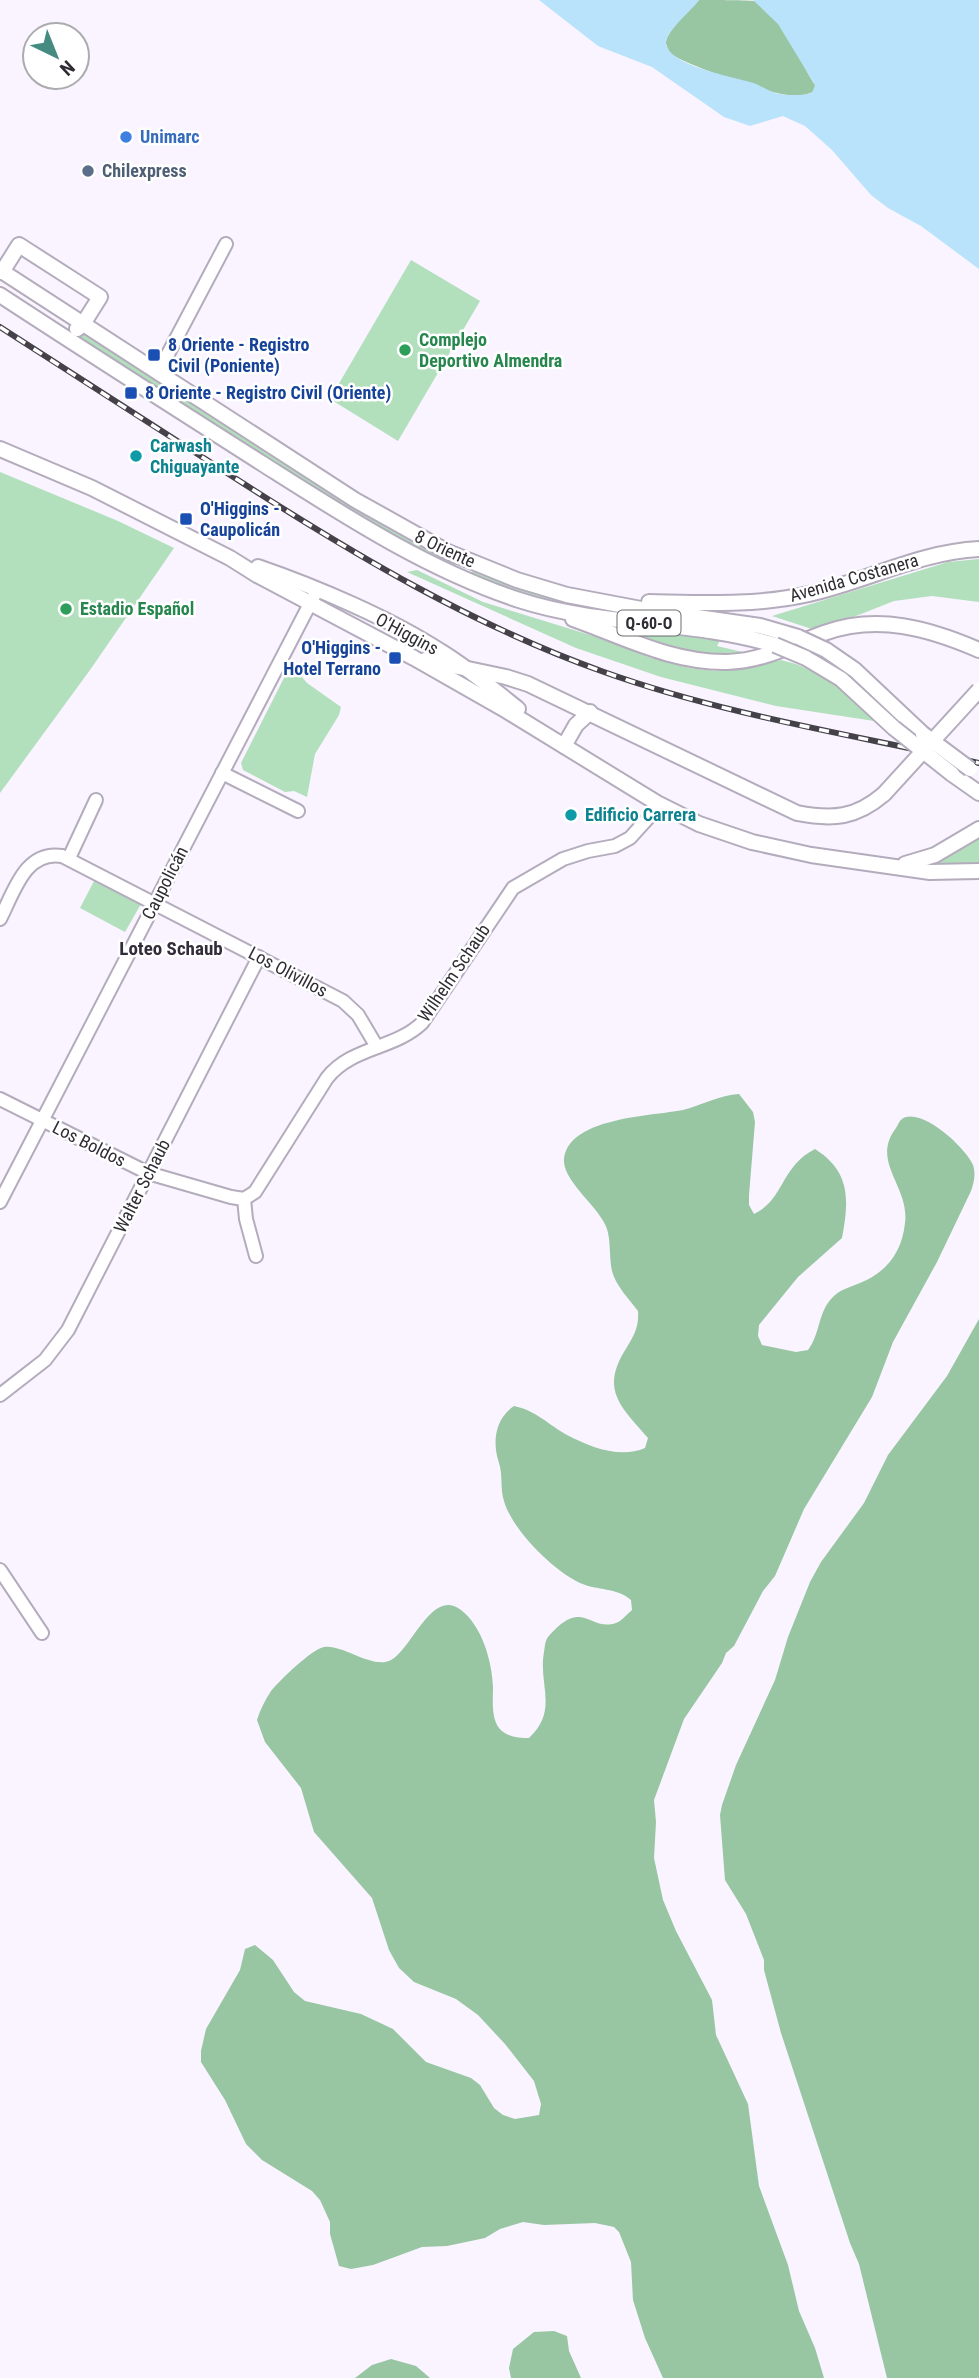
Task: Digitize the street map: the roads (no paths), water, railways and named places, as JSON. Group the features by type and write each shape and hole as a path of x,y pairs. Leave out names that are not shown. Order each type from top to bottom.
{"main road":[{"path":"1,271 19,245 100,298 83,324 76,329 58,333"},
{"name":"8 Oriente","path":"1,271 338,490 431,544 517,580 559,593 760,626 798,637 827,650 855,670 923,734 974,772"},
{"name":"8 Oriente","path":"0,295 383,539 450,573 523,601 581,614 732,634 775,645 806,658 841,680 894,728 979,793"},
{"name":"O'Higgins","path":"0,449 101,492 230,558 257,575 423,640 467,668 564,746"},
{"name":"Avenida Costanera","path":"602,601 723,604 770,601 826,590 919,559 979,549"},
{"name":"O'Higgins","path":"314,596 657,803 699,824 752,842 811,855 889,865"},
{"path":"523,601 663,653 701,661 750,660 779,652 824,633 865,624 927,630 979,650"},
{"path":"414,658 517,680 590,712 797,813 822,817 850,815 870,807 979,690"},
{"path":"564,746 576,725 590,712"},
{"path":"889,865 921,861 979,829"},
{"path":"950,846 947,861 952,872"},
{"path":"889,865 930,872 979,871"}],"street":[{"path":"159,373 226,244"},
{"name":"Caupolicán","path":"0,1202 314,596"},
{"path":"222,773 298,811"},
{"path":"0,919 30,865 48,855 69,858 96,800"},
{"name":"Wilhelm Schaub","path":"244,1199 259,1187 332,1071 343,1061 409,1034 422,1023 513,888 563,859 615,846 630,838 649,817 657,803"},
{"name":"Los Olivillos","path":"69,858 348,1005 363,1022 377,1047"},
{"name":"Walter Schaub","path":"0,1395 37,1367 61,1341 259,957"},
{"name":"Los Boldos","path":"0,1099 148,1174 244,1199"},
{"path":"244,1199 246,1219 256,1256"},
{"path":"0,1570 41,1633"}],"water":[{"path":"539,0 699,0 667,37 669,50 676,57 702,69 753,83 775,93 803,95 812,93 815,85 778,24 753,0 979,0 979,269 921,226 871,195 832,150 805,126 783,116 750,126 724,117 652,67 598,46"}],"railway":[{"path":"0,327 326,535 415,586 508,633 604,672 696,700 979,763"}],"place":[{"name":"Unimarc","path":"126,137"},
{"name":"Chilexpress","path":"88,171"},
{"name":"Complejo Deportivo Almendra","path":"405,350"},
{"name":"8 Oriente - Registro Civil (Poniente)","path":"154,355"},
{"name":"8 Oriente - Registro Civil (Oriente)","path":"131,393"},
{"name":"Carwash Chiguayante","path":"136,456"},
{"name":"O'Higgins - Caupolicán","path":"186,519"},
{"name":"Estadio Español","path":"66,609"},
{"name":"O'Higgins - Hotel Terrano","path":"395,658"},
{"name":"Edificio Carrera","path":"571,815"}],"district":[{"name":"Loteo Schaub","path":"171,948"}]}
